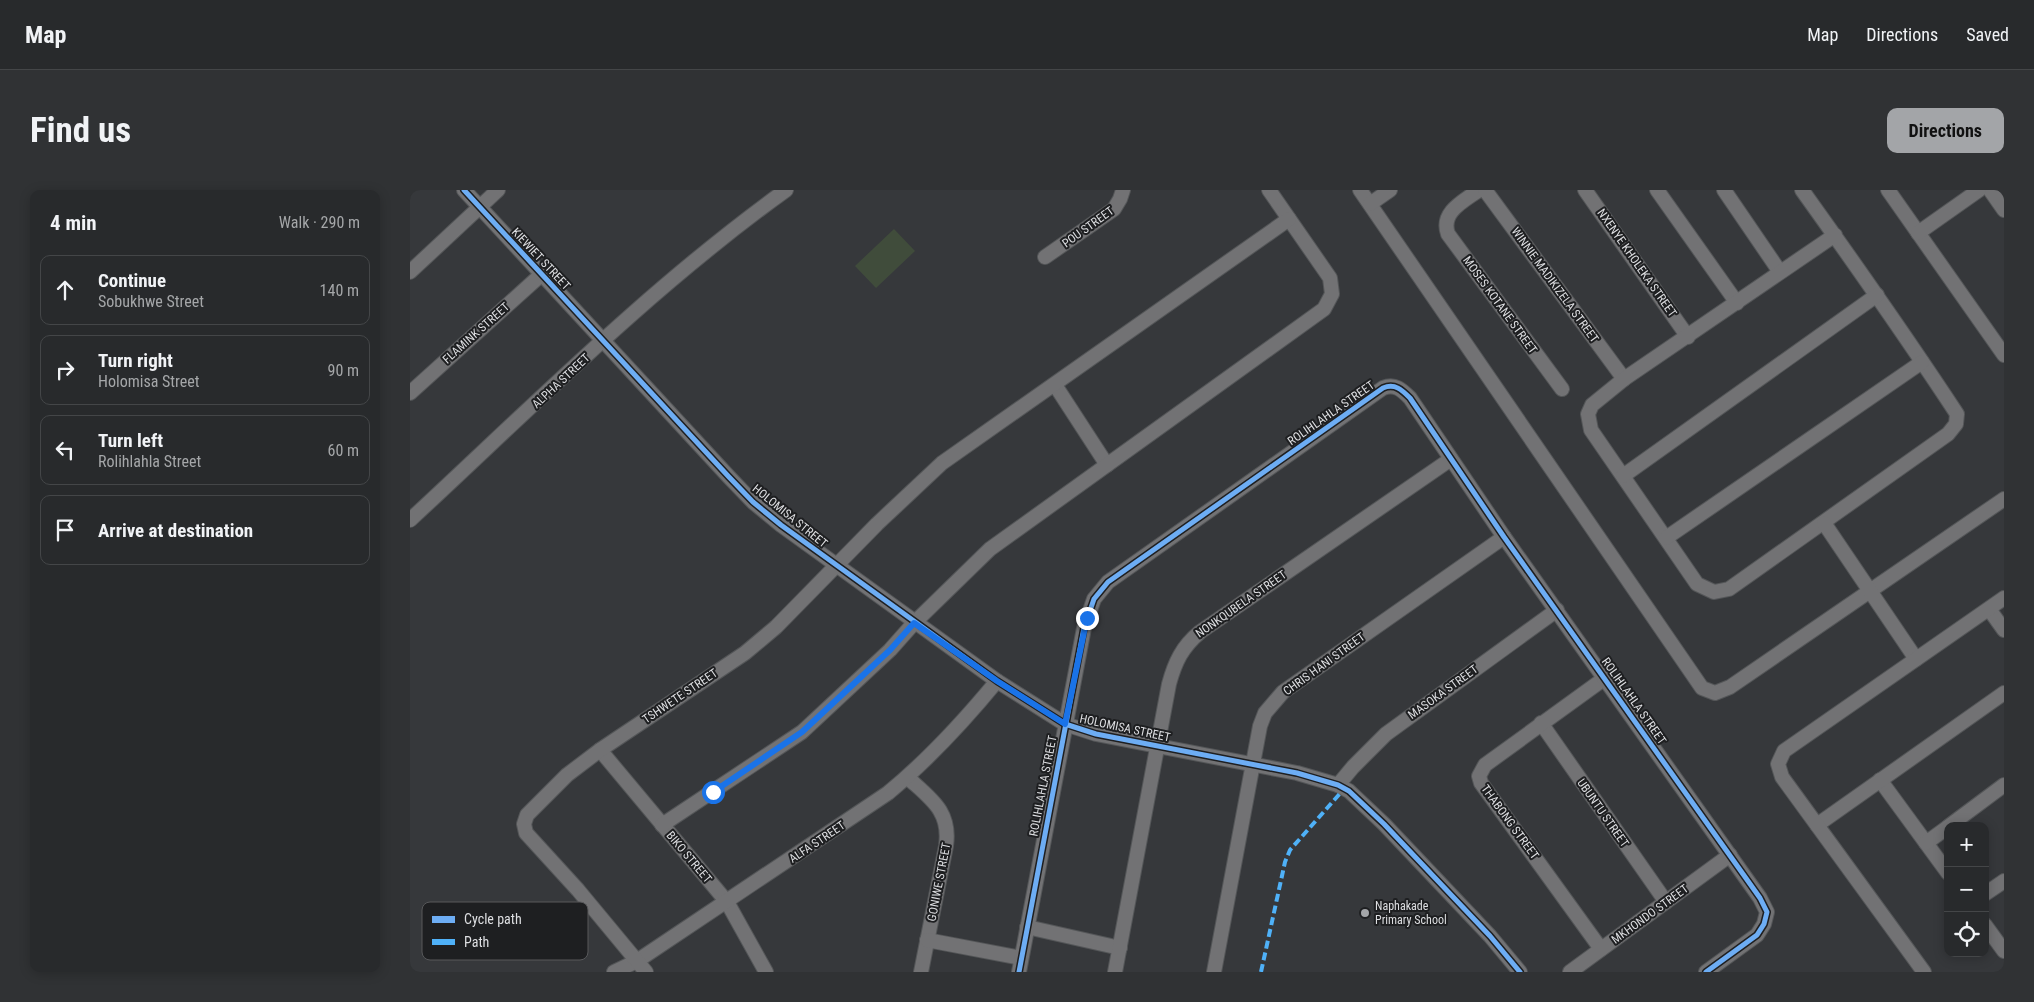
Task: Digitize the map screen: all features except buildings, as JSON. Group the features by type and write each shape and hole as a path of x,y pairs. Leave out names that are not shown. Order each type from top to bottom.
{"street":[{"name":"KIEWIET STREET","path":"464,190 479,208 543,273 603,342"},
{"path":"410,272 498,190"},
{"name":"ALPHA STREET","path":"410,520 603,342 709,248 786,190"},
{"name":"POU STREET","path":"1045,258 1114,209 1123,190"},
{"path":"662,824 802,732 890,650 914,623 990,549 1268,351 1327,306 1332,294 1330,278 1270,190"},
{"path":"1360,190 1702,688 1715,693 1730,687 2004,499"},
{"path":"1370,204 1390,190"},
{"name":"MOSES KOTANE STREET","path":"1479,190 1455,207 1447,218 1448,234 1562,389"},
{"name":"WINNIE MADIKIZELA STREET","path":"1485,190 1624,379"},
{"name":"NXENYE KHOLEKA STREET","path":"1585,190 1688,336"},
{"path":"1657,190 1737,303"},
{"path":"1724,190 1780,272"},
{"path":"1802,190 1835,235 1957,414 1956,424 1948,434 1729,590 1714,592 1697,584 1590,430 1588,414 1592,404 1624,379 1835,235"},
{"path":"1888,190 2004,355"},
{"path":"1918,232 1979,190"},
{"path":"1990,190 2004,210"},
{"name":"TSHWETE STREET","path":"586,902 530,838 524,824 532,808 567,775 600,750 745,653 776,627 877,524 942,463 1289,219"},
{"name":"FLAMINK STREET","path":"410,393 543,273"},
{"path":"1623,476 1877,296"},
{"name":"HOLOMISA STREET","path":"603,342 753,502 914,623 997,681 1065,724 1096,734 1254,765 1338,785 1349,791 1384,824 1490,936 1520,972"},
{"path":"1666,538 1922,362"},
{"path":"1055,385 1107,465"},
{"name":"ROLIHLAHLA STREET","path":"1020,965 1065,724 1087,618 1094,599 1108,582 1383,388 1391,386 1403,391 1760,898 1767,912 1757,935 1706,972"},
{"name":"NONKQUBELA STREET","path":"1115,972 1157,745 1174,666 1190,640 1451,459"},
{"path":"1824,523 1916,659"},
{"name":"CHRIS HANI STREET","path":"1214,972 1260,726 1265,713 1283,692 1504,537"},
{"path":"1924,972 1782,777 1778,764 1784,751 2004,598"},
{"path":"1989,609 2004,630"},
{"name":"MASOKA STREET","path":"1338,785 1386,734 1557,610"},
{"name":"THABONG STREET","path":"1601,949 1480,779 1485,765 1605,678"},
{"name":"ALFA STREET","path":"614,972 641,966 727,902 848,821 907,777 970,714 997,681"},
{"path":"1817,825 2004,692"},
{"name":"UBUNTU STREET","path":"1541,723 1666,902"},
{"name":"BIKO STREET","path":"600,750 727,902 766,972"},
{"name":"GONIWE STREET","path":"907,777 936,804 946,820 947,828 946,846 921,972"},
{"path":"1880,780 1944,868"},
{"path":"1953,822 2004,785"},
{"path":"1926,843 1944,829"},
{"name":"MKHONDO STREET","path":"1570,972 1730,855"},
{"path":"1989,891 2004,882"},
{"name":"TSHWETE STREET","path":"588,905 641,966"},
{"path":"1027,927 1120,948"},
{"path":"1989,930 2004,951"},
{"path":"927,940 1020,965"}],"green space":[{"path":"894,229 915,251 876,288 855,266"}],"marked path":[{"path":"1261,972 1285,862 1290,850 1344,789"}],"cycle path":[{"path":"464,190 729,477 753,502 781,525 997,681 1065,724 1096,734 1297,773 1338,785 1349,791 1384,824 1490,936 1520,972"},
{"path":"1019,972 1084,628 1094,599 1108,582 1383,388 1391,386 1401,390 1410,398 1504,537 1760,898 1767,912 1764,924 1757,935 1706,972"}],"place":[{"name":"Naphakade Primary School","path":"1365,913"}],"route":[{"path":"713,792 802,732 890,650 914,623 997,681 1065,724 1087,618"}]}
